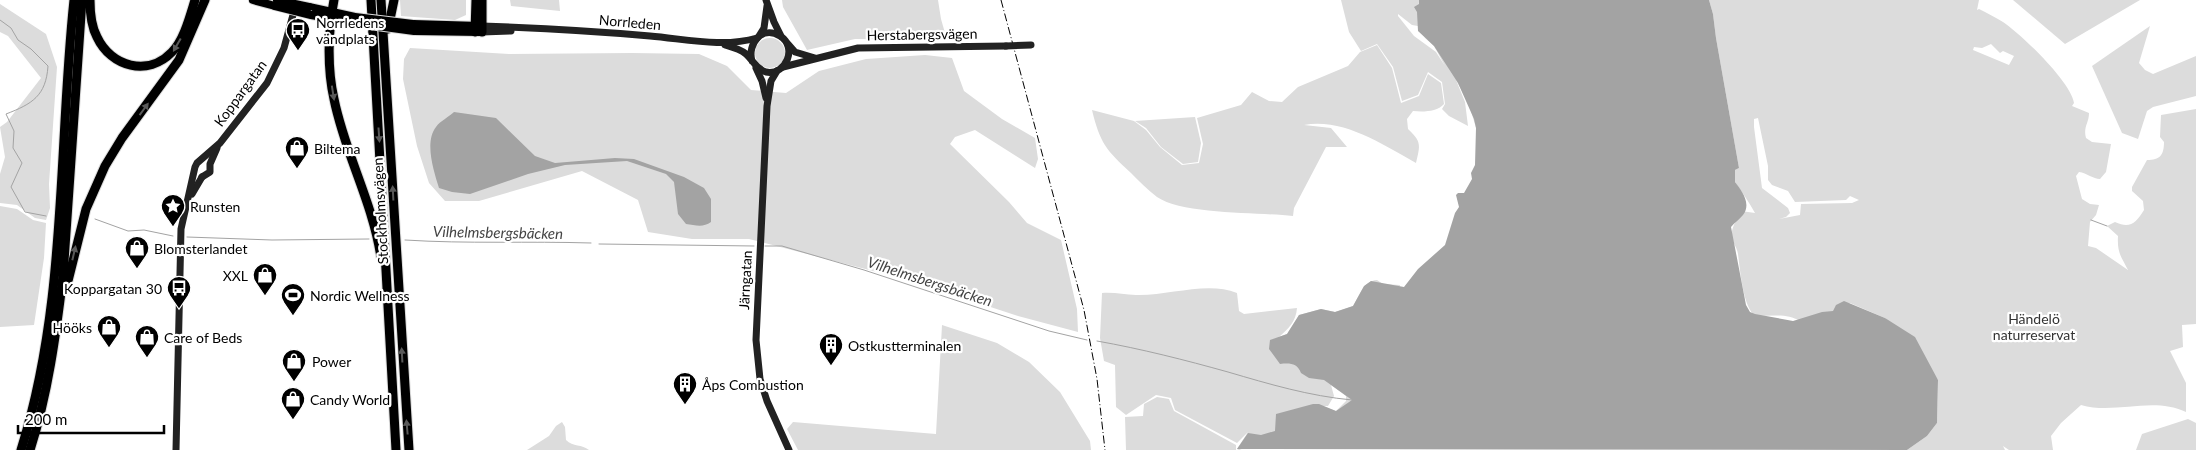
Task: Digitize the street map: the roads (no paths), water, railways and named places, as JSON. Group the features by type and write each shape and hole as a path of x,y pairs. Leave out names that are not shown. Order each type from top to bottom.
{"highway":[{"path":"22,450 45,352 52,300 74,0"},
{"path":"30,450 43,400 58,318 64,267 82,0"},
{"path":"90,0 93,29 105,51 116,60 141,67 161,61 177,47 195,0"},
{"path":"58,318 78,240 93,192 113,151 179,60 205,0"},
{"path":"334,0 331,15 330,59 333,98 375,226 390,314"},
{"name":"Stockholmsvägen","path":"371,0 390,314 396,450"},
{"name":"Stockholmsvägen","path":"381,0 408,450"},
{"path":"386,85 388,28 394,0"},
{"path":"476,0 479,29"},
{"path":"479,29 482,0"}],"main road":[{"path":"253,0 276,2 355,20 414,27 479,29"}],"street":[{"name":"Koppargatan","path":"202,160 220,143 271,75 287,41 298,0"},
{"path":"754,63 750,51 764,28 767,3"},
{"path":"767,3 777,29 785,41 795,52 816,58"},
{"name":"Norrleden","path":"479,29 541,29 652,36 717,43"},
{"path":"770,33 785,41 789,56 780,69 766,72 740,50 717,43 737,43 770,33"},
{"name":"Herstabergsvägen","path":"780,69 858,48 1031,45"},
{"name":"Järngatan","path":"754,63 762,81 767,106"},
{"name":"Järngatan","path":"780,69 771,81 767,106 756,340 760,379 767,401 789,450"},
{"name":"Koppargatan","path":"210,164 220,143"},
{"path":"176,450 181,229 186,205 197,162 202,160 210,164 210,172 202,177 186,205"},
{"path":"195,170 202,177"}],"waterway":[{"name":"Vilhelmsbergsbäcken","path":"0,20 11,28 18,40 31,49 48,66 44,85 36,98 6,114 14,131 13,148 22,163 11,187 25,212 46,216"},
{"name":"Vilhelmsbergsbäcken","path":"95,219 128,231 144,230 173,236"},
{"path":"2091,220 2107,226"},
{"name":"Vilhelmsbergsbäcken","path":"187,237 272,240 369,239"},
{"name":"Vilhelmsbergsbäcken","path":"405,240 591,243"},
{"name":"Vilhelmsbergsbäcken","path":"599,244 754,246"},
{"name":"Vilhelmsbergsbäcken","path":"765,246 782,246 864,270 1049,331 1087,340"},
{"name":"Vilhelmsbergsbäcken","path":"1097,341 1180,359 1289,389 1320,396 1352,400"}],"railway":[{"path":"1001,0 1084,310 1097,379 1105,450"}],"place":[{"name":"Norrledens vändplats","path":"298,51"},
{"name":"Biltema","path":"297,169"},
{"name":"Runsten","path":"173,227"},
{"name":"Blomsterlandet","path":"137,269"},
{"name":"XXL","path":"265,296"},
{"name":"Koppargatan 30","path":"179,309"},
{"name":"Nordic Wellness","path":"293,316"},
{"name":"Hööks","path":"109,348"},
{"name":"Care of Beds","path":"147,358"},
{"name":"Ostkustterminalen","path":"831,366"},
{"name":"Power","path":"294,382"},
{"name":"Åps Combustion","path":"685,405"},
{"name":"Candy World","path":"293,420"}],"park label":[{"name":"Händelö naturreservat","path":"2034,326"}]}
